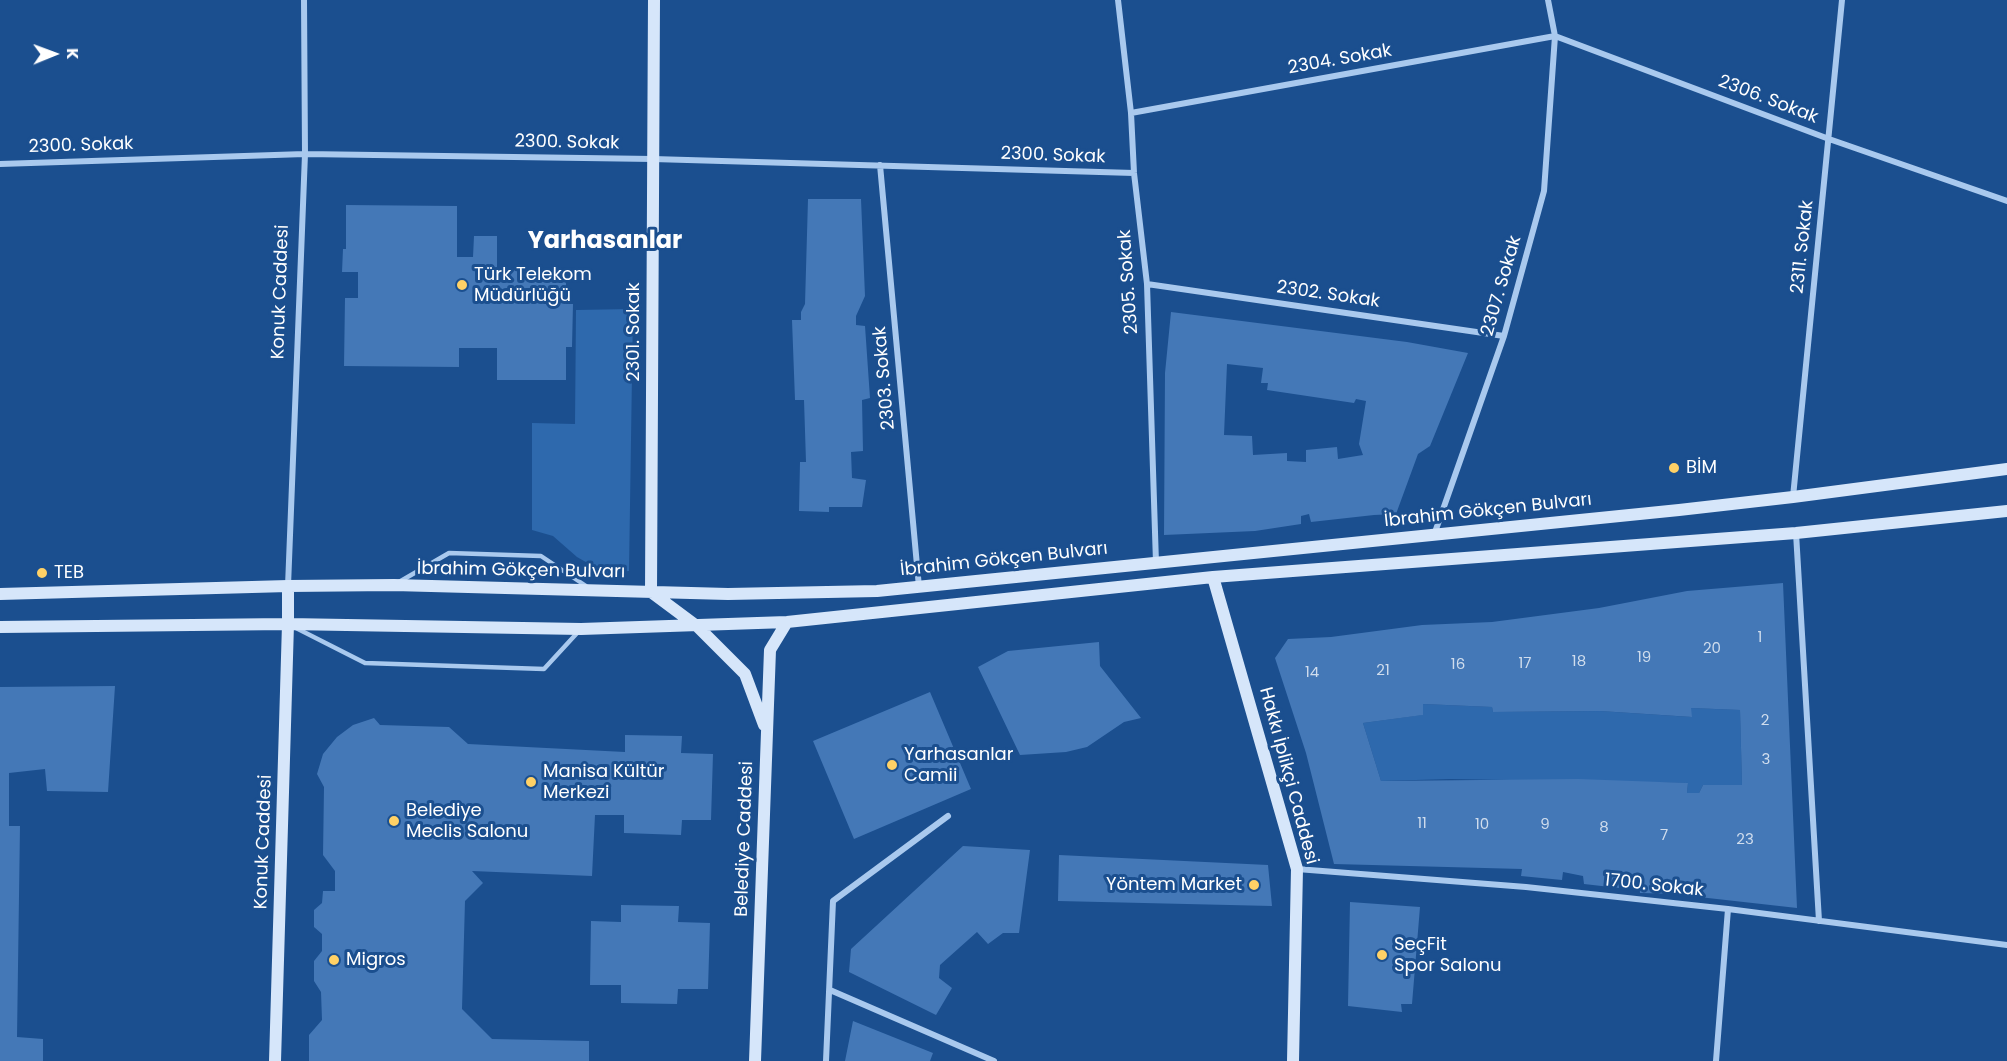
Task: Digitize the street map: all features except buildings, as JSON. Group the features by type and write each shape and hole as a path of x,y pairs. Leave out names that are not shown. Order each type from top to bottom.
{"main road":[{"name":"2301. Sokak","path":"651,592 654,0"},
{"name":"İbrahim Gökçen Bulvarı","path":"0,594 394,585 740,594 877,591 1793,498 2007,469"},
{"path":"0,627 288,624 581,629 698,627 787,622 1213,577 1796,533 2007,512"},
{"name":"Hakkı İplikçi Caddesi","path":"1213,577 1297,869 1293,1061"},
{"name":"Konuk Caddesi","path":"275,1061 288,586"},
{"path":"651,592 698,627 745,674 766,730"},
{"name":"Belediye Caddesi","path":"755,1061 770,650 787,622"}],"street":[{"name":"Konuk Caddesi","path":"288,586 305,154 304,0"},
{"name":"2305. Sokak","path":"1118,0 1147,284 1156,563"},
{"path":"1548,0 1555,36"},
{"name":"2311. Sokak","path":"1793,498 1842,0"},
{"name":"2304. Sokak","path":"1131,113 1555,36"},
{"name":"2306. Sokak","path":"1555,36 1829,139 2007,201"},
{"name":"2307. Sokak","path":"1434,535 1504,336 1544,191 1555,36"},
{"name":"2300. Sokak","path":"0,164 305,154 653,159 1134,173"},
{"name":"2303. Sokak","path":"880,165 919,587"},
{"name":"2302. Sokak","path":"1147,284 1504,336"},
{"path":"1796,533 1819,921"},
{"path":"826,1061 832,901 948,816"},
{"name":"1700. Sokak","path":"1297,869 1526,886 2007,945"},
{"path":"1716,1061 1728,909"},
{"path":"830,990 994,1061"}],"lane":[{"path":"394,585 449,553 541,556 594,591"},
{"path":"288,624 365,663 544,669 581,629"}],"shaded area":[{"path":"633,309 629,571 605,573 577,557 553,536 532,530 532,423 575,424 576,310"},
{"path":"1423,704 1492,707 1493,712 1600,711 1691,717 1691,708 1740,710 1742,785 1703,785 1699,793 1687,793 1688,783 1450,779 1381,781 1363,723 1422,715"}],"place":[{"name":"Türk Telekom Müdürlüğü","path":"462,285"},
{"name":"BİM","path":"1674,468"},
{"name":"TEB","path":"42,573"},
{"name":"Yarhasanlar Camii","path":"892,765"},
{"name":"Manisa Kültür Merkezi","path":"531,782"},
{"name":"Belediye Meclis Salonu","path":"394,821"},
{"name":"Yöntem Market","path":"1254,885"},
{"name":"SeçFit Spor Salonu","path":"1382,955"},
{"name":"Migros","path":"334,960"}],"district":[{"name":"Yarhasanlar","path":"605,242"}]}
